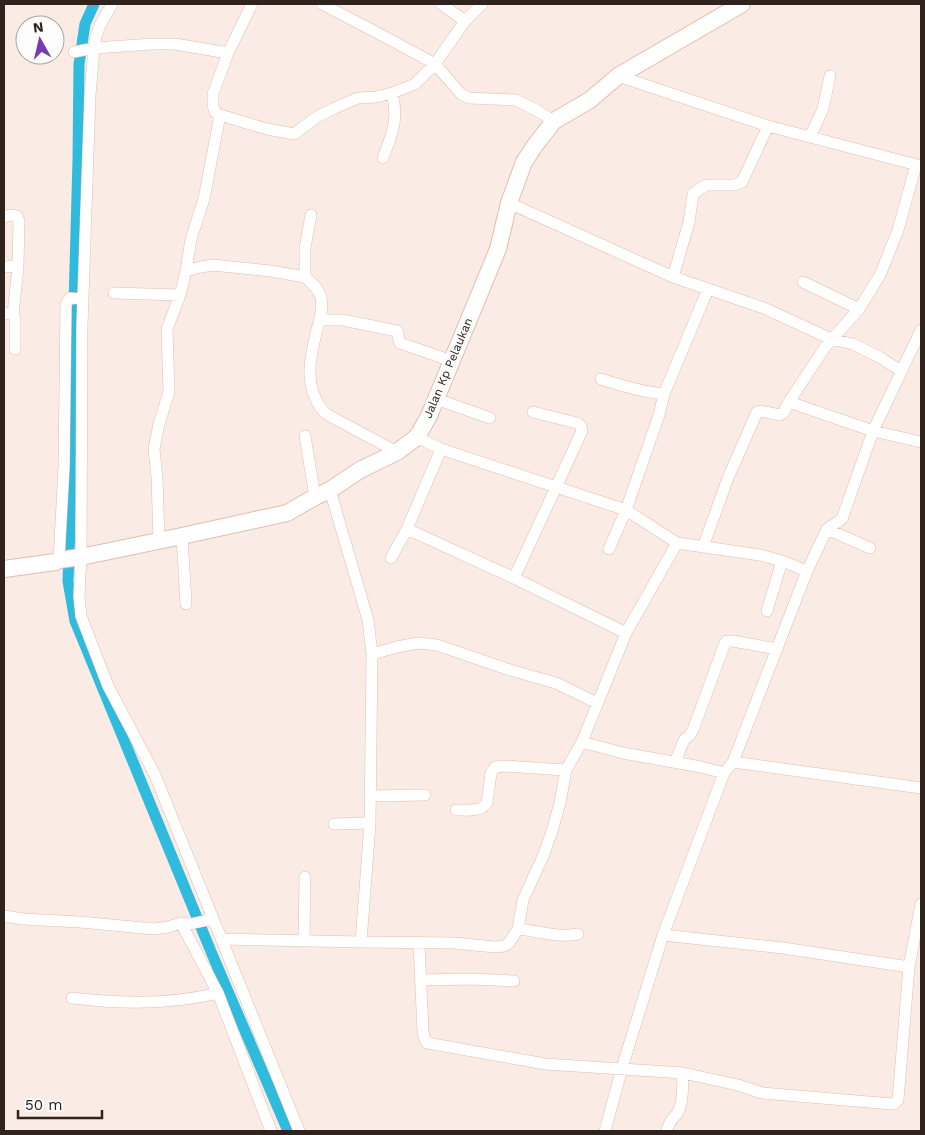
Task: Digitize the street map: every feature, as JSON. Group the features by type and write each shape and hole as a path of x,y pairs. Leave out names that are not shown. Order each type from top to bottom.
{"street":[{"path":"112,4 96,36 85,50 90,95 78,298 81,510 79,596 81,616 108,686 155,775 299,1131"},
{"path":"252,4 228,53 213,94 212,105 215,112 220,115 267,129 294,134 317,117 358,98 392,93 415,84 435,64 465,21 482,4"},
{"path":"322,4 435,64 461,94 469,98 516,100 554,121"},
{"path":"441,4 465,21"},
{"name":"Jalan Kp Pelaukan","path":"57,561 286,513 360,470 397,452 417,436 429,416 498,250 509,204 524,162 536,144 554,121 590,100 618,76 742,4"},
{"path":"85,50 175,44 228,53"},
{"path":"618,76 768,126 918,165 898,230 880,275 860,309 832,339 783,412 780,415 757,412 728,478 703,547"},
{"path":"810,138 823,109 830,76"},
{"path":"383,158 393,133 395,104 392,93"},
{"path":"159,541 154,449 159,424 169,392 167,329 180,294 192,239 204,199 220,115"},
{"path":"673,277 688,222 693,194 707,185 734,185 742,182 768,126"},
{"path":"509,204 673,277 764,308 832,339 852,344 866,350 901,371"},
{"path":"305,277 305,248 311,215"},
{"path":"4,216 16,216 19,221 18,266 8,314 15,318 15,349"},
{"path":"186,271 213,265 271,271 305,277 315,286 322,302 310,372 312,391 318,406 328,415 397,452"},
{"path":"4,268 18,266"},
{"path":"803,282 860,309"},
{"path":"609,549 626,510 659,415 664,394 708,289"},
{"path":"114,293 180,294"},
{"path":"4,569 57,561 62,511 66,304 78,298"},
{"path":"320,320 343,320 397,331 399,342 452,362"},
{"path":"605,1131 622,1068 664,935 724,772 733,762 808,571 827,529 842,519 873,431 921,330"},
{"path":"601,379 629,388 664,394"},
{"path":"436,399 490,418"},
{"path":"789,402 873,431 921,442"},
{"path":"514,578 582,430 581,426 576,424 532,412"},
{"path":"305,436 368,620 372,654 370,823 362,942"},
{"path":"417,436 441,450 626,510 677,543 760,555 808,571"},
{"path":"391,558 407,529 441,450"},
{"path":"62,511 81,510"},
{"path":"407,529 626,632"},
{"path":"827,529 870,548"},
{"path":"182,536 186,604"},
{"path":"222,939 454,943 495,947 504,946 509,943 518,929 523,900 544,854 552,831 560,803 566,770 582,742 626,632 677,543"},
{"path":"767,611 782,561"},
{"path":"675,762 684,740 693,730 725,643 733,641 777,649"},
{"path":"372,654 418,643 436,645 556,683 597,704"},
{"path":"582,742 623,753 724,772"},
{"path":"733,762 921,788"},
{"path":"456,810 479,809 485,806 491,773 495,767 566,770"},
{"path":"370,796 425,795"},
{"path":"334,824 370,823"},
{"path":"304,940 305,877"},
{"path":"419,943 423,1031 427,1043 545,1064 683,1073 738,1085 762,1093 895,1103 898,1100 909,967 921,904"},
{"path":"4,916 154,929 213,919"},
{"path":"191,923 271,1131"},
{"path":"518,929 556,936 578,934"},
{"path":"664,935 783,948 909,967"},
{"path":"421,980 471,979 514,981"},
{"path":"72,998 106,1002 163,1002 191,999 218,993"},
{"path":"667,1131 672,1119 680,1109 683,1073"}],"waterway":[{"path":"94,4 85,24 79,64 68,581 75,621 212,954 288,1131"}]}
